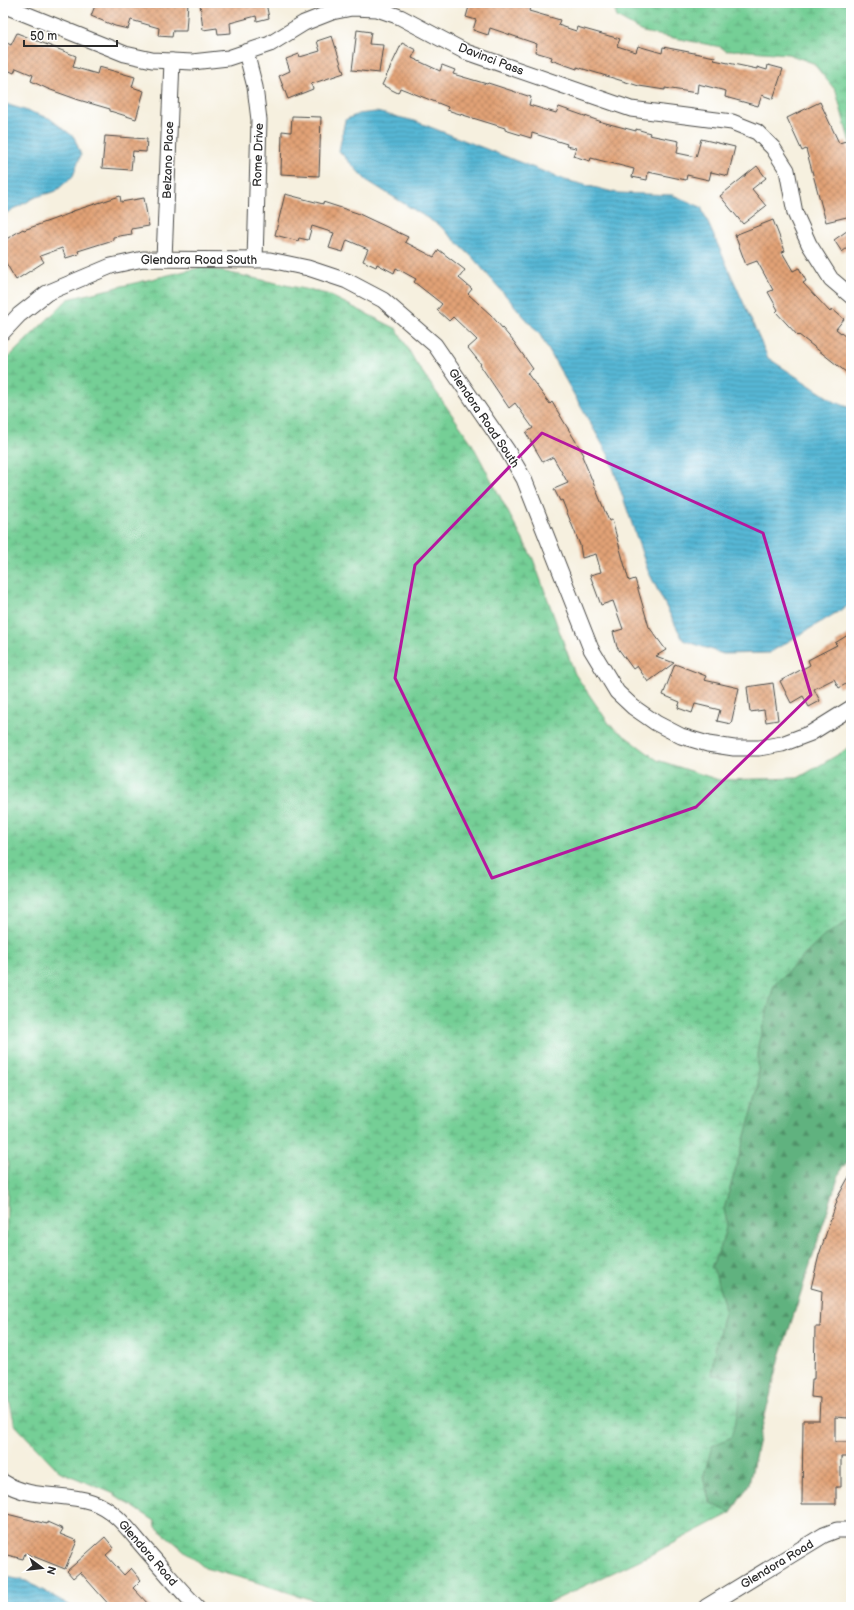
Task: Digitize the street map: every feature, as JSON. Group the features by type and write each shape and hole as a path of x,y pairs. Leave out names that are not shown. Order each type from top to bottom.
{"street":[{"name":"Davinci Pass","path":"3,5 125,54 152,60 192,62 228,58 270,44 304,23 332,12 352,8 377,9 383,7 466,52 631,109 732,122 757,132 773,148 786,170 795,213 809,244 831,279 851,296"},
{"name":"Rome Drive","path":"246,52 255,88 259,120 255,260"},
{"name":"Belzano Place","path":"164,259 172,61"},
{"name":"Glendora Road South","path":"3,332 19,315 47,293 110,266 143,259 270,260 308,268 347,281 382,300 409,321 435,345 507,450 524,479 591,649 617,692 633,707 656,723 681,736 708,744 734,748 753,748 782,744 811,733 851,708"},
{"name":"Glendora Road","path":"3,1482 23,1491 40,1495 75,1497 92,1502 116,1515 197,1607"},
{"name":"Glendora Road","path":"706,1607 824,1535 837,1530 851,1529"}],"highlighted area":[{"path":"542,433 763,533 811,695 696,807 492,878 395,678 415,565"}],"green space":[{"path":"612,3 851,3 851,147 836,91 813,63 788,54 737,50 726,51 721,47 643,32 617,17"},
{"path":"202,267 327,294 397,329 416,363 471,442 533,559 575,674 610,725 657,760 719,780 798,778 851,747 851,919 824,936 774,985 758,1045 758,1090 724,1209 727,1223 721,1246 711,1267 715,1273 725,1309 715,1349 711,1375 741,1378 739,1408 731,1437 712,1446 703,1478 710,1503 731,1513 652,1554 540,1607 335,1607 205,1568 156,1527 155,1521 112,1493 59,1471 15,1425 3,1374 8,1162 3,1145 3,363 68,299"},
{"path":"848,919 851,919 851,1158 841,1169 780,1357 749,1484 731,1513 710,1503 711,1502 703,1478 712,1446 731,1437 711,1376 715,1349 725,1309 715,1273 711,1267 721,1246 727,1223 724,1209 758,1090 758,1045 774,985 824,936"}],"water":[{"path":"3,103 49,118 74,137 81,155 73,176 56,191 36,197 3,215"},
{"path":"376,112 415,121 565,180 617,193 673,195 701,207 768,358 835,402 851,408 851,604 769,653 723,654 683,640 648,571 609,456 540,335 473,258 440,226 366,180 339,151 345,120 358,114"},
{"path":"3,1576 26,1581 73,1607 3,1607"}],"building":[{"path":"96,3 188,3 186,31 173,31 172,37 158,36 159,28 131,20 128,29 115,26 91,16"},
{"path":"200,3 266,3 269,18 257,21 256,16 230,23 231,33 218,34 217,28 203,30"},
{"path":"470,3 532,3 529,11 560,20 558,25 576,31 577,27 620,39 617,46 636,52 638,46 662,53 663,47 715,57 714,60 757,69 757,67 767,70 768,65 783,69 773,99 762,95 758,106 725,97 726,91 698,84 697,93 639,86 577,67 577,69 551,60 552,57 535,52 537,44 490,28 488,35 473,30 476,20 466,17"},
{"path":"357,30 371,32 369,44 383,45 379,73 352,70"},
{"path":"17,33 76,56 73,67 97,74 99,67 135,77 132,87 144,91 136,119 48,89 31,81 33,75 16,68 14,73 3,68 3,41 11,45"},
{"path":"332,36 344,73 311,84 313,89 288,99 279,76 290,71 286,59 299,54 300,57 320,51 317,41"},
{"path":"402,43 416,50 412,58 440,71 442,65 455,70 453,74 487,84 488,83 531,97 529,105 556,113 559,107 602,122 636,131 636,129 650,133 649,135 679,141 677,153 696,157 701,139 735,147 728,176 711,172 709,180 687,175 686,180 648,172 647,180 632,177 634,169 591,158 590,161 573,156 576,148 566,146 567,144 532,133 531,138 505,130 505,128 447,110 448,107 400,88 398,93 382,85"},
{"path":"820,102 839,143 846,141 851,158 851,216 826,222 806,149 802,151 787,118"},
{"path":"292,116 321,117 319,176 281,174 282,131 291,132"},
{"path":"105,136 147,139 146,152 133,151 131,170 102,168"},
{"path":"757,166 766,178 752,189 766,206 743,224 720,196"},
{"path":"285,194 323,204 323,202 357,213 408,237 405,242 434,257 439,250 465,270 459,278 472,289 468,294 491,315 514,342 533,369 527,373 550,404 552,402 584,455 582,456 609,521 612,520 629,581 635,579 649,627 666,650 656,656 674,663 648,682 637,666 633,669 617,647 613,632 623,629 613,601 601,605 590,575 601,572 596,554 582,558 580,545 562,500 560,501 554,489 568,483 553,457 543,462 526,433 533,428 515,403 509,408 480,365 481,364 468,348 477,340 453,317 449,321 437,310 442,304 414,282 416,279 396,268 394,273 377,264 376,267 363,261 368,249 347,240 343,252 329,248 334,233 312,226 308,240 299,238 298,241 275,235"},
{"path":"120,196 121,202 144,198 149,226 131,229 132,234 113,237 113,240 78,251 79,254 66,258 62,248 40,256 44,262 16,280 3,258 3,241 23,229 24,230 71,213 70,212"},
{"path":"773,220 785,251 782,252 793,271 799,268 806,281 803,283 830,312 832,309 844,319 836,329 851,341 851,376 799,335 798,336 776,312 778,310 768,292 773,290 757,261 746,265 735,235"},
{"path":"851,228 851,245 842,252 834,240"},
{"path":"851,633 851,681 839,688 834,679 814,689 820,701 809,707 803,696 791,703 780,681 810,665 808,660 837,645 835,643"},
{"path":"675,664 706,676 704,680 739,688 731,724 717,721 720,710 695,704 692,713 678,708 680,702 663,695"},
{"path":"773,683 778,720 766,722 764,710 750,712 747,687"},
{"path":"851,1173 851,1293 847,1321 851,1321 851,1396 849,1396 848,1418 835,1417 835,1442 849,1442 849,1457 841,1457 841,1487 836,1487 836,1504 802,1504 803,1420 819,1420 820,1398 811,1397 812,1379 814,1379 815,1327 820,1327 822,1291 811,1288 819,1255 837,1201 836,1200"},
{"path":"3,1513 47,1524 47,1522 63,1529 60,1534 77,1541 65,1569 25,1553 23,1559 3,1554"},
{"path":"105,1537 114,1548 106,1555 124,1575 131,1568 141,1580 133,1588 151,1607 111,1607 80,1572 73,1578 67,1571"}]}
